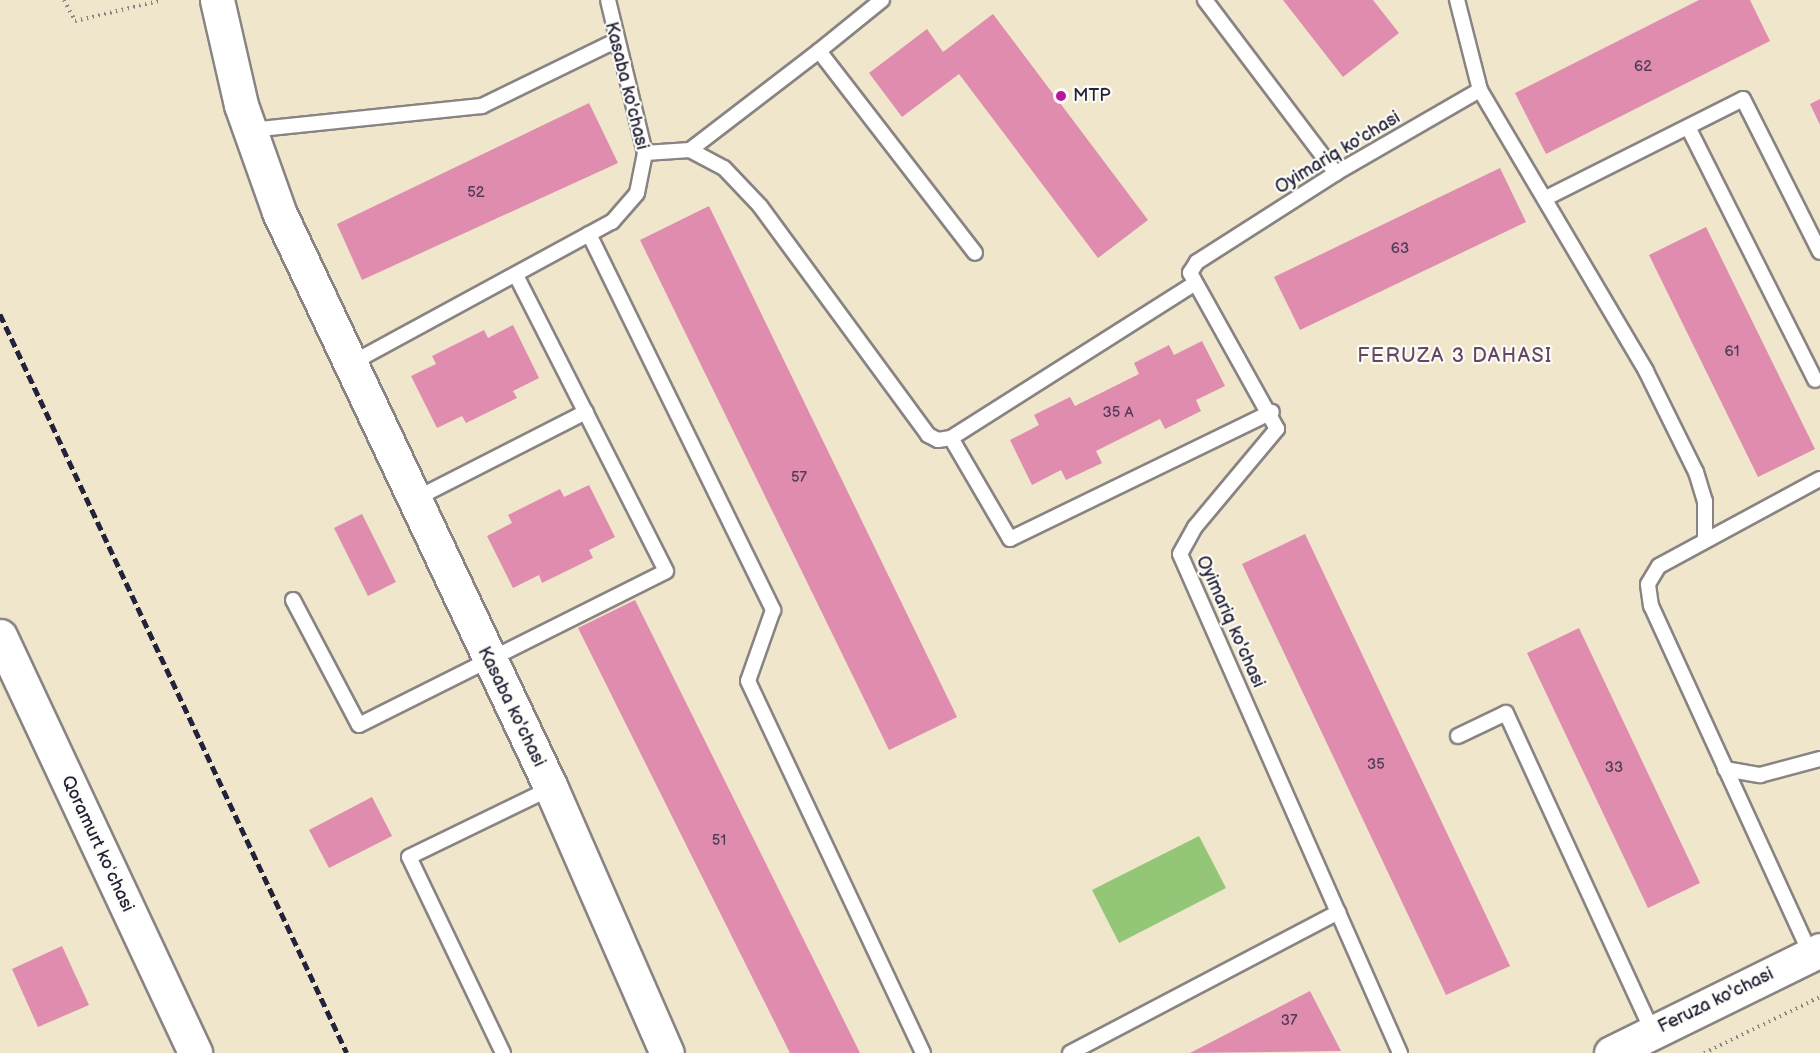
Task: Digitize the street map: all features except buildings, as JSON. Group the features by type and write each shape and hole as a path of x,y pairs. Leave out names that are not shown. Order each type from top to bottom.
{"street":[{"name":"Kasaba ko'chasi","path":"217,0 249,131 348,365 486,659 551,788 667,1053"},
{"name":"Qoramurt koʻchasi","path":"0,636 195,1053"},
{"name":"Qoramurt koʻchasi","path":"0,673 178,1053"},
{"name":"Feruza ko'chasi","path":"1611,1053 1815,952"}],"lane":[{"name":"Kasaba ko'chasi","path":"348,365 612,222 637,193 645,153 615,41 608,0"},
{"path":"690,150 882,0"},
{"path":"1205,0 1336,173"},
{"path":"1457,0 1480,90 1546,198 1646,371 1696,472 1705,501 1705,539"},
{"path":"249,131 482,106 615,41"},
{"path":"819,51 975,253"},
{"name":"Oyimariq ko'chasi","path":"1192,285 1190,273 1197,262 1336,173 1480,90"},
{"path":"1546,198 1743,99 1820,252"},
{"path":"1688,127 1818,383"},
{"path":"645,153 690,150 724,168 760,206 928,435 951,438 1192,285 1272,412 1010,539 951,438"},
{"path":"589,234 773,610 748,681 923,1053"},
{"path":"293,600 359,725 486,659 666,571 516,274"},
{"path":"411,501 586,412"},
{"name":"Oyimariq ko'chasi","path":"1272,412 1277,429 1268,443 1195,527 1180,554 1400,1053"},
{"path":"1815,952 1725,770 1651,606 1648,584 1659,567 1705,539 1820,479"},
{"path":"1458,736 1506,713 1653,1032"},
{"path":"1725,770 1760,776 1820,759"},
{"path":"503,1053 409,857 551,788"},
{"path":"1070,1053 1338,912"}],"path":[{"path":"64,0 75,21 163,0"},
{"path":"1704,1053 1820,997"}],"green space":[{"path":"1199,836 1226,888 1119,943 1092,890"}],"railway":[{"path":"0,314 347,1053"}],"place":[{"name":"MTP","path":"1061,96"}],"district":[{"name":"FERUZA 3 DAHASI","path":"1455,356"}]}
